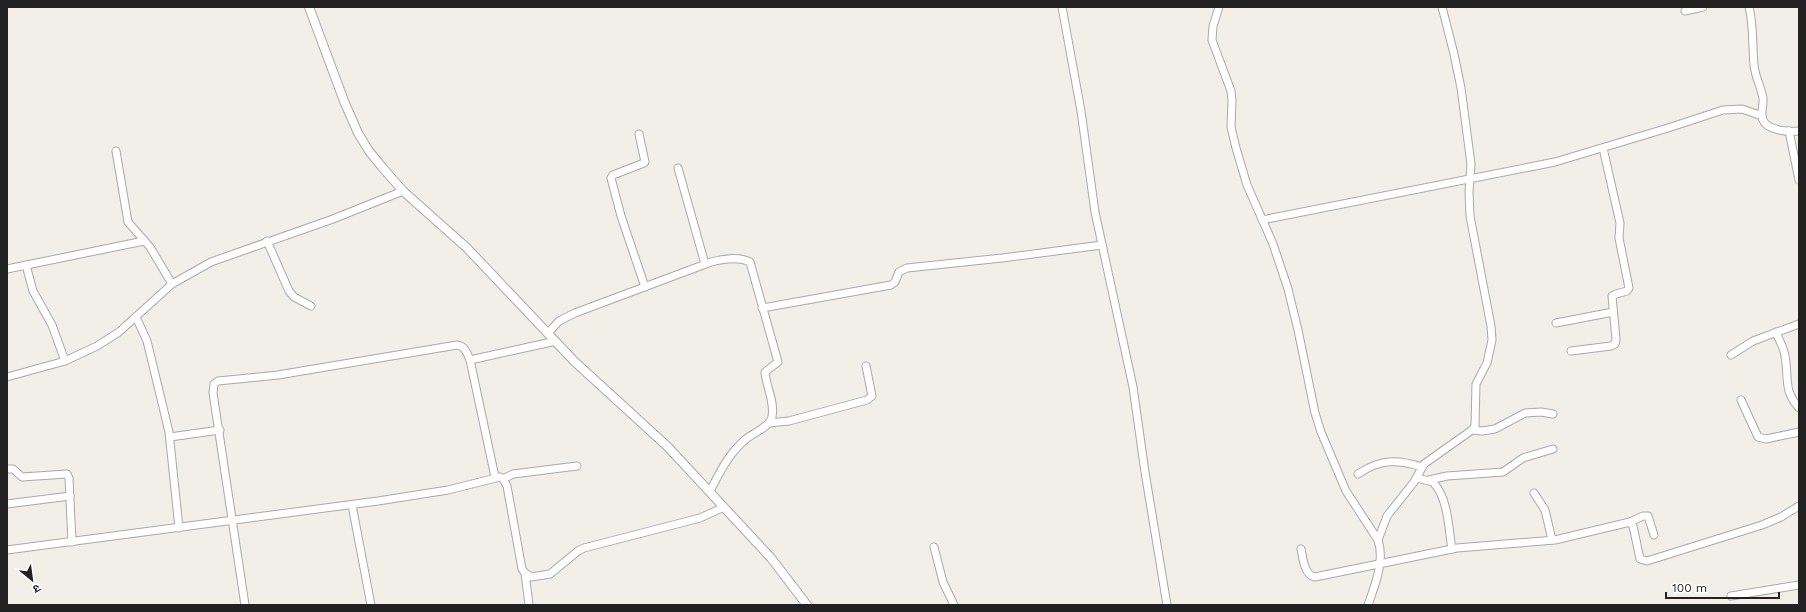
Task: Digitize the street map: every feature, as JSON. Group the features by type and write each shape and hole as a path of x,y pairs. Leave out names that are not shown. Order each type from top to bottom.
{"street":[{"path":"309,7 334,76 358,133 372,155 403,191 467,248 574,361 668,447 772,558 807,605"},
{"path":"1062,7 1081,111 1090,186 1133,387 1145,472 1167,605"},
{"path":"1219,7 1213,26 1212,40 1231,91 1231,128 1236,148 1248,185 1273,244 1288,288 1315,413 1321,432 1346,490 1378,540 1381,552 1380,564 1368,605"},
{"path":"1378,540 1387,516 1417,478 1422,467 1428,461 1472,430 1476,420 1476,384 1487,363 1492,333 1470,216 1470,150 1458,70 1442,7"},
{"path":"1685,11 1703,7"},
{"path":"1749,7 1753,27 1754,66 1763,99 1762,116 1766,124 1771,127 1789,131 1799,131"},
{"path":"1262,220 1555,162 1723,110 1742,109 1762,116"},
{"path":"1789,131 1799,180"},
{"path":"639,134 643,149 644,163 613,174 611,178 621,216 645,287"},
{"path":"1571,351 1611,346 1615,344 1616,339 1611,300 1612,295 1626,292 1629,288 1620,238 1620,223 1603,148"},
{"path":"116,150 127,218 133,229 158,260 172,284"},
{"path":"678,168 705,264"},
{"path":"7,375 64,361 97,346 119,332 172,284 211,262 333,219 403,191"},
{"path":"7,269 144,241"},
{"path":"267,241 289,291 294,297 311,306"},
{"path":"762,308 891,285 895,282 900,272 907,268 1102,245"},
{"path":"548,333 554,325 565,318 705,264 727,259 741,259 750,262 778,362 765,372 772,406 772,416 769,422 747,438 731,454 710,491"},
{"path":"26,265 33,291 52,325 64,361"},
{"path":"1556,323 1613,312"},
{"path":"136,317 147,341 170,437 179,528"},
{"path":"1731,355 1753,341 1799,324"},
{"path":"1776,332 1785,357 1788,392 1790,398 1799,408"},
{"path":"470,360 556,341"},
{"path":"245,605 213,388 216,382 220,380 278,375 457,345 464,348 470,360 495,477"},
{"path":"769,422 789,421 867,400 872,396 872,392 866,366"},
{"path":"1741,400 1758,437 1766,439 1799,432"},
{"path":"1472,430 1482,431 1495,429 1525,413 1541,412 1553,414"},
{"path":"170,437 220,430"},
{"path":"1417,478 1429,480 1448,476 1503,472 1523,458 1553,449"},
{"path":"1358,474 1374,464 1381,463 1406,463 1422,467"},
{"path":"7,550 352,505 448,490 495,477 503,479 513,474 577,466"},
{"path":"7,469 13,470 22,477 67,474 70,496 72,542"},
{"path":"503,479 507,486 529,605"},
{"path":"1429,480 1438,487 1445,503 1452,549"},
{"path":"1534,493 1545,510 1552,540"},
{"path":"7,504 70,496"},
{"path":"352,505 371,605"},
{"path":"1630,522 1633,526 1640,560 1647,562 1762,525 1781,517 1799,506"},
{"path":"524,573 531,577 550,574 560,567 573,554 584,548 700,518 724,507"},
{"path":"1301,549 1307,572 1312,577 1452,549 1552,540 1580,535 1630,522 1642,516 1648,516 1654,536"},
{"path":"934,547 943,582 954,605"},
{"path":"1731,596 1799,585"}]}
